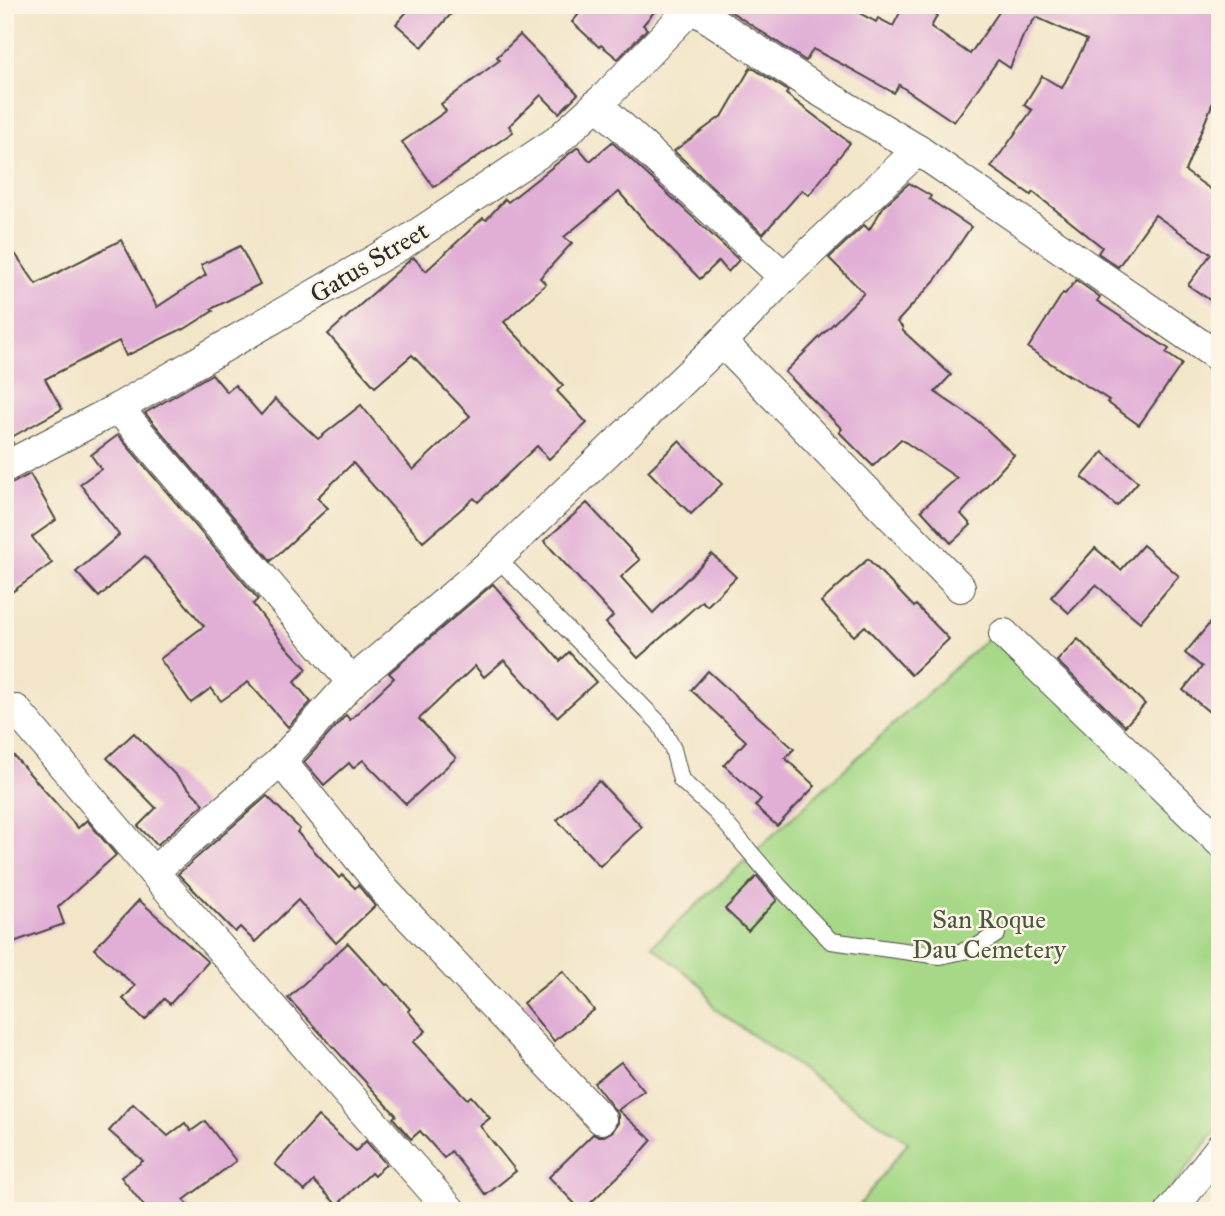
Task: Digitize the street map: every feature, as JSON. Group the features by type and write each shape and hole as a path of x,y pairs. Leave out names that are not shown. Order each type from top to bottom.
{"street":[{"name":"Gatus Street","path":"5,467 118,408 404,243 557,141 694,6"},
{"path":"694,6 818,90 918,150 1220,358"},
{"path":"597,104 784,277"},
{"path":"152,872 281,761 352,682 497,558 918,150"},
{"path":"722,342 960,587"},
{"path":"118,408 352,682"},
{"path":"1004,634 1220,842"},
{"path":"16,710 152,872 451,1211"},
{"path":"281,761 385,891 601,1119"},
{"path":"1171,1211 1220,1148"}],"lane":[{"path":"497,558 660,724 673,749 681,780 716,812 779,886 831,941 940,956 973,949 997,934"}],"green space":[{"name":"San Roque Dau Cemetery","path":"994,632 1220,852 1220,1125 1154,1211 855,1211 908,1142 715,1009 702,986 652,946"}],"building":[{"path":"413,5 459,5 422,47 396,24"},
{"path":"587,5 660,5 643,25 647,29 618,59 601,45 599,47 572,22"},
{"path":"721,5 844,5 876,22 878,18 893,26 904,5 943,5 931,27 970,54 1004,5 1220,5 1220,85 1185,171 1220,196 1220,307 1188,285 1211,254 1155,215 1118,267 1098,253 1102,247 1033,192 1031,195 991,167 1032,110 1024,105 1042,76 1062,88 1087,40 1036,17 1023,36 1010,68 998,60 954,122 899,85 894,93 813,49 806,61"},
{"path":"520,35 578,94 559,113 541,95 509,126 513,132 434,187 402,142 446,111 441,104 500,60 497,57"},
{"path":"751,67 788,91 786,94 850,143 809,195 802,190 763,234 674,151 723,115"},
{"path":"612,142 739,260 728,272 719,261 700,279 619,192 564,237 572,243 540,278 546,284 504,322 563,385 557,391 587,423 549,459 537,446 478,502 474,498 423,542 353,463 317,498 328,508 271,561 145,413 212,374 227,392 235,385 261,415 275,399 318,439 361,405 413,470 470,416 412,355 375,387 328,334 411,259 414,258 426,271 483,218 486,220 505,199 508,202 578,147 590,161"},
{"path":"909,183 931,196 929,199 971,227 936,279 897,322 902,330 951,375 935,392 979,422 1014,455 961,514 971,525 951,543 921,510 957,478 901,439 873,466 839,432 842,429 785,372 864,293 829,258 864,225 869,230 884,206"},
{"path":"5,239 36,284 121,240 157,307 206,275 201,265 240,246 260,284 211,309 213,311 183,330 126,356 119,341 45,379 62,409 10,438 13,443 5,447"},
{"path":"1076,280 1100,297 1097,301 1169,349 1166,353 1182,364 1139,425 1107,402 1109,400 1028,348 1063,293 1065,294"},
{"path":"118,435 258,599 253,604 307,669 294,682 311,702 288,727 248,682 221,701 211,688 191,703 160,659 204,626 145,556 99,597 76,572 119,535 80,484 101,469 91,455"},
{"path":"679,441 722,484 691,514 648,471"},
{"path":"1103,452 1138,482 1117,506 1082,477"},
{"path":"30,474 56,520 32,537 52,563 5,597 5,484"},
{"path":"587,503 640,560 621,577 653,613 712,554 736,577 707,606 702,601 638,658 606,623 613,616 544,541"},
{"path":"1143,545 1179,576 1140,622 1096,585 1069,613 1051,597 1095,548 1121,570"},
{"path":"868,559 949,639 911,675 865,626 854,636 821,602"},
{"path":"493,584 560,661 569,652 596,682 557,717 504,660 484,677 475,666 419,719 456,758 406,804 363,760 353,768 349,763 324,785 304,762 346,715 350,720 394,678 389,673"},
{"path":"1220,611 1220,721 1183,690 1202,667 1185,653"},
{"path":"1078,639 1145,704 1125,726 1057,661"},
{"path":"708,671 794,749 785,758 815,786 777,826 755,806 761,799 724,765 746,741 691,690"},
{"path":"134,733 204,804 157,845 138,826 156,808 107,758"},
{"path":"5,746 78,828 87,820 116,855 58,907 64,924 5,945"},
{"path":"599,781 642,827 600,866 557,820"},
{"path":"267,796 300,829 297,832 339,878 342,875 355,888 358,885 375,906 336,943 298,900 255,942 240,927 235,932 178,874"},
{"path":"757,876 777,900 748,931 725,909"},
{"path":"139,900 208,962 170,1004 164,999 145,1020 123,999 135,986 94,949"},
{"path":"348,943 386,985 388,984 426,1031 413,1042 467,1099 471,1096 490,1118 480,1126 516,1171 486,1195 451,1151 444,1158 420,1131 411,1139 393,1118 396,1115 288,998"},
{"path":"563,971 594,1010 554,1041 523,1003"},
{"path":"621,1062 644,1091 618,1110 652,1140 582,1211 549,1177 593,1134 604,1136 613,1131 618,1123 618,1114 594,1083"},
{"path":"133,1104 168,1136 185,1123 191,1131 205,1121 236,1161 184,1200 192,1211 148,1211 121,1177 143,1161 109,1131"},
{"path":"318,1116 356,1151 366,1141 386,1164 374,1176 371,1173 337,1205 314,1181 305,1191 275,1164"}]}
